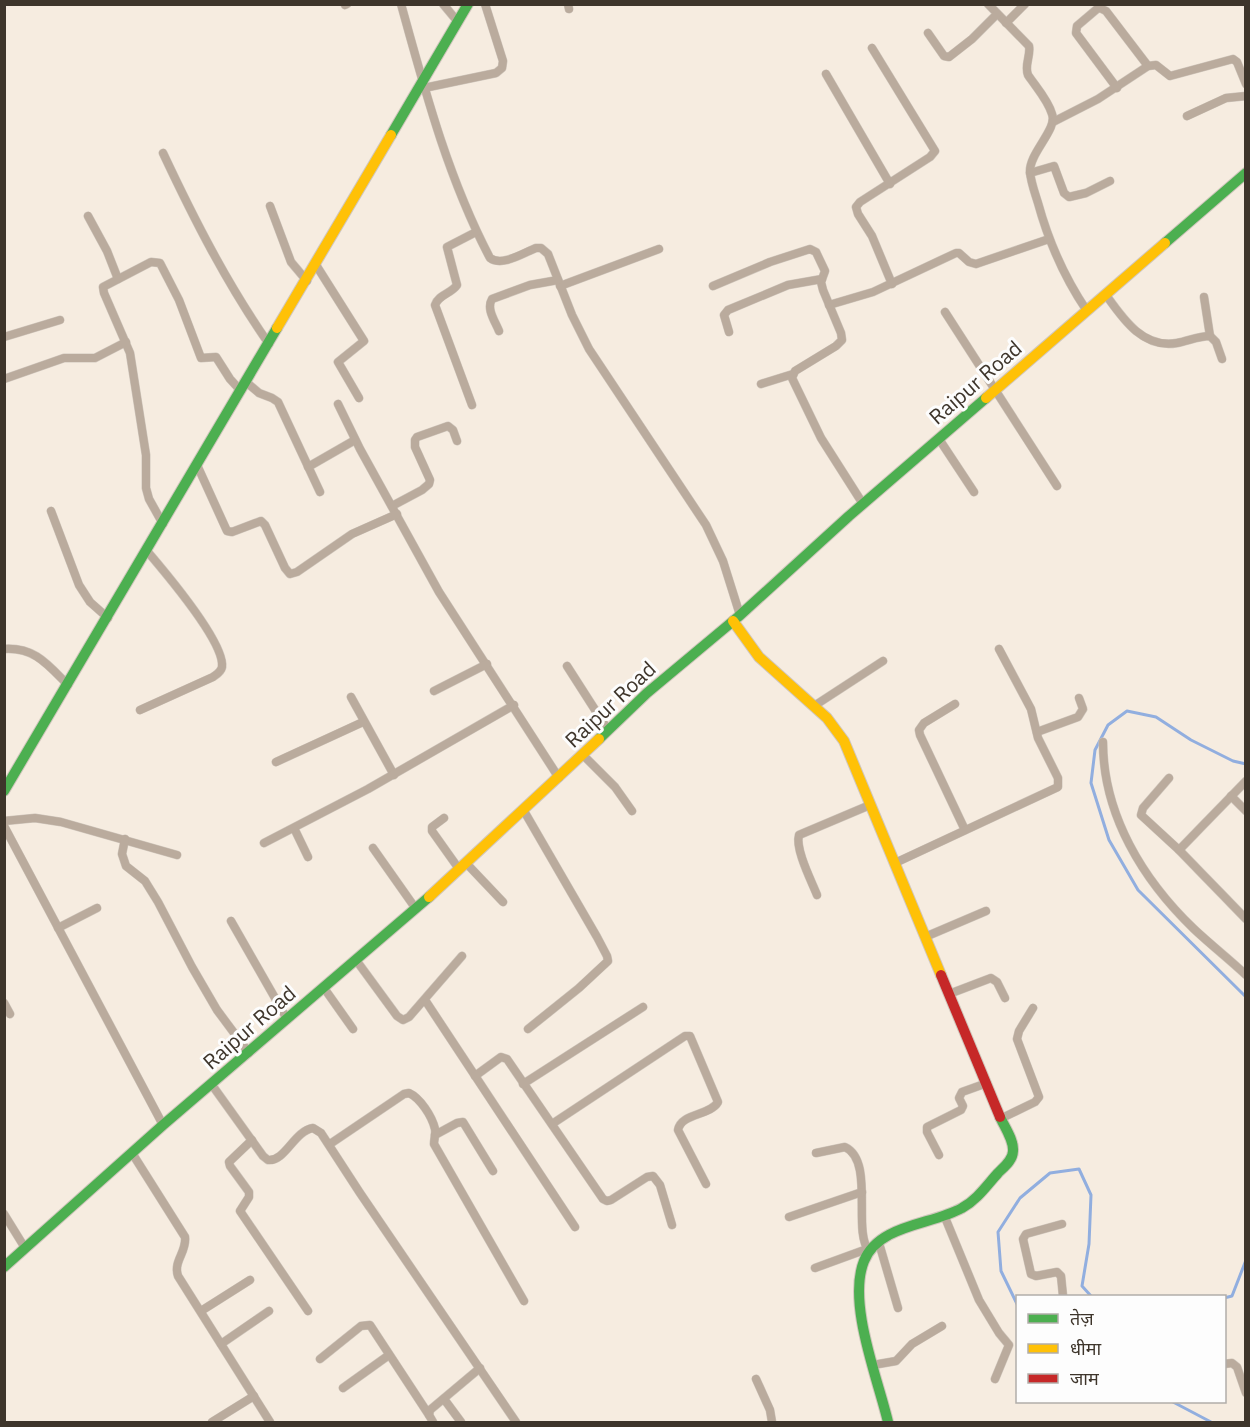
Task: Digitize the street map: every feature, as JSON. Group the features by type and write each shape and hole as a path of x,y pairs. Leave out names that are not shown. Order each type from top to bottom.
{"street":[{"path":"401,4 447,161 476,232 490,258 497,262 536,248 545,250 548,254 589,349 706,525 723,561 737,618 759,657 814,706 840,734 1013,1147 1013,1156 969,1204 894,1233 868,1250 814,1268"},
{"path":"443,4 458,22"},
{"path":"4,791 423,85 468,4"},
{"path":"423,85 496,73 502,68 503,61 485,4"},
{"path":"988,4 1029,46 1026,70 1051,111 1053,122"},
{"path":"1006,23 1025,4"},
{"path":"1117,87 1076,33 1077,26 1097,9 1106,11 1148,66"},
{"path":"928,33 944,56 949,57 972,39 997,14"},
{"path":"872,48 935,151 930,158 856,207 872,236 892,284"},
{"path":"1087,311 1064,275 1049,239 1030,173 1031,163 1053,122 1088,105 1148,66 1156,65 1170,76 1233,59 1237,62 1245,84"},
{"path":"825,75 890,184"},
{"path":"1187,116 1226,98 1245,96"},
{"path":"163,153 208,246 269,344"},
{"path":"1030,173 1054,166 1064,193 1069,197 1110,181"},
{"name":"Raipur Road","path":"4,1267 163,1125 416,909 648,693 737,618 863,504 1245,172"},
{"path":"270,206 291,262 307,281"},
{"path":"87,216 107,251 118,279"},
{"path":"472,405 435,304 438,298 452,291 457,285 447,247 476,232"},
{"path":"828,304 859,297 892,284 956,253 976,264 1049,239"},
{"path":"499,331 490,310 489,305 492,298 530,285 559,283 659,249"},
{"path":"713,286 778,259 813,249 824,267 823,290 842,340 836,346 795,370 793,381 821,438 863,504"},
{"path":"163,524 149,499 146,488 146,455 132,362 126,342 103,290 105,285 154,261 160,263 179,300 201,358 216,357 234,384 278,402 320,492"},
{"path":"316,265 364,341 339,362 359,398"},
{"path":"729,332 724,315 728,310 788,285 822,279"},
{"path":"1106,295 1130,327 1150,339 1166,344 1176,344 1210,336"},
{"path":"1204,297 1210,336 1216,342 1222,359"},
{"path":"945,312 1058,486"},
{"path":"4,337 60,320"},
{"path":"4,380 64,358 95,358 126,342"},
{"path":"761,384 793,374"},
{"path":"338,404 355,440 440,592 559,778"},
{"path":"392,506 429,484 430,480 414,443 417,437 448,426 453,430 457,441"},
{"path":"939,439 974,492"},
{"path":"308,467 355,440"},
{"path":"197,465 227,531 232,532 261,521 266,525 285,568 290,574 297,572 352,534 397,514"},
{"path":"51,511 79,585 90,602 108,618"},
{"path":"140,710 213,677 221,670 222,665 212,639 185,597 147,551"},
{"path":"4,649 23,649 33,654 68,685"},
{"path":"895,863 1058,787 1058,778 1041,746 1031,710 999,650"},
{"path":"814,706 883,661"},
{"path":"434,691 487,664"},
{"path":"567,666 608,730"},
{"path":"351,697 394,775"},
{"path":"1036,732 1078,717 1083,709 1079,698"},
{"path":"955,704 924,723 919,730 965,830"},
{"path":"264,843 394,775 513,705"},
{"path":"276,762 363,722"},
{"path":"1104,742 1105,772 1111,799 1120,825 1138,860 1160,891 1193,928 1245,975"},
{"path":"583,755 615,787 632,811"},
{"path":"1169,778 1143,808 1141,815 1179,850 1245,920"},
{"path":"1179,850 1245,781"},
{"path":"1231,796 1245,811"},
{"path":"817,895 801,852 799,835 870,804"},
{"path":"524,810 597,937 608,961 528,1029"},
{"path":"444,818 432,827 432,831 463,866 503,902"},
{"path":"4,821 45,819 177,855"},
{"path":"4,826 163,1125"},
{"path":"294,828 308,857"},
{"path":"125,839 122,854 126,866 145,881 218,1010 249,1053"},
{"path":"373,848 416,909"},
{"path":"58,928 98,908"},
{"path":"925,937 986,910"},
{"path":"231,921 287,1019"},
{"path":"356,960 401,1019 409,1017 462,956"},
{"path":"949,994 991,978 997,982 1005,998"},
{"path":"324,988 353,1029"},
{"path":"425,1000 575,1227"},
{"path":"4,1003 10,1014"},
{"path":"523,1084 643,1007"},
{"path":"1002,1118 1035,1102 1039,1097 1017,1039 1019,1031 1033,1008"},
{"path":"552,1124 685,1036 690,1036 718,1102 714,1107 682,1122 678,1130 706,1184"},
{"path":"475,1076 502,1057 508,1060 605,1200 611,1200 647,1177 653,1176 660,1185 672,1225"},
{"path":"939,1155 927,1132 927,1127 961,1110 963,1107 959,1098 962,1092 987,1083"},
{"path":"212,1085 263,1156 271,1161 277,1159 301,1132 309,1128 321,1133 516,1422"},
{"path":"330,1144 407,1093 414,1096 423,1106 435,1129 434,1144 524,1302"},
{"path":"435,1135 457,1123 464,1122 493,1171"},
{"path":"252,1140 229,1162 249,1192 249,1197 240,1208 240,1212 308,1311"},
{"path":"816,1153 834,1148 849,1148 856,1158 862,1192 863,1240 868,1250 863,1268 861,1293 863,1323 888,1422"},
{"path":"132,1153 183,1234 185,1245 177,1263 176,1272 270,1422"},
{"path":"789,1217 862,1192"},
{"path":"4,1214 25,1248"},
{"path":"944,1215 983,1307 1009,1345 995,1379"},
{"path":"1062,1224 1026,1234 1023,1239 1031,1274 1036,1276 1058,1272 1061,1276 1063,1295"},
{"path":"879,1243 898,1308"},
{"path":"201,1311 250,1280"},
{"path":"221,1344 269,1311"},
{"path":"320,1359 361,1326 367,1324 431,1419"},
{"path":"873,1365 896,1361 912,1344 942,1326"},
{"path":"343,1388 389,1354"},
{"path":"1226,1364 1232,1363 1237,1367 1245,1393"},
{"path":"431,1419 430,1410 480,1368"},
{"path":"756,1379 770,1410 772,1422"},
{"path":"212,1422 254,1396"},
{"path":"444,1399 461,1422"}],"waterway":[{"path":"1246,764 1233,761 1191,740 1156,717 1127,711 1108,725 1095,750 1091,783 1109,840 1138,890 1246,997"},
{"path":"1016,1302 1001,1271 998,1232 1020,1198 1050,1173 1079,1169 1091,1195 1089,1244 1082,1286 1090,1295"},
{"path":"1226,1298 1232,1296 1246,1260"},
{"path":"1175,1403 1211,1422"}],"traffic: fast":[{"path":"391,135 468,4"},
{"path":"1165,243 1246,173"},
{"path":"4,791 277,328"},
{"path":"599,739 647,693 738,617 849,516 986,398"},
{"path":"4,1267 163,1125 429,897"},
{"path":"888,1422 861,1319 860,1278 864,1261 871,1249 894,1232 950,1214 962,1208 982,1192 1008,1163 1013,1154 1012,1142 1000,1117"}],"traffic: slow":[{"path":"277,328 391,135"},
{"path":"986,398 1165,243"},
{"path":"733,621 759,657 827,718 844,741 941,975"},
{"path":"429,897 599,739"}],"traffic: jam":[{"path":"941,975 1000,1117"}]}
